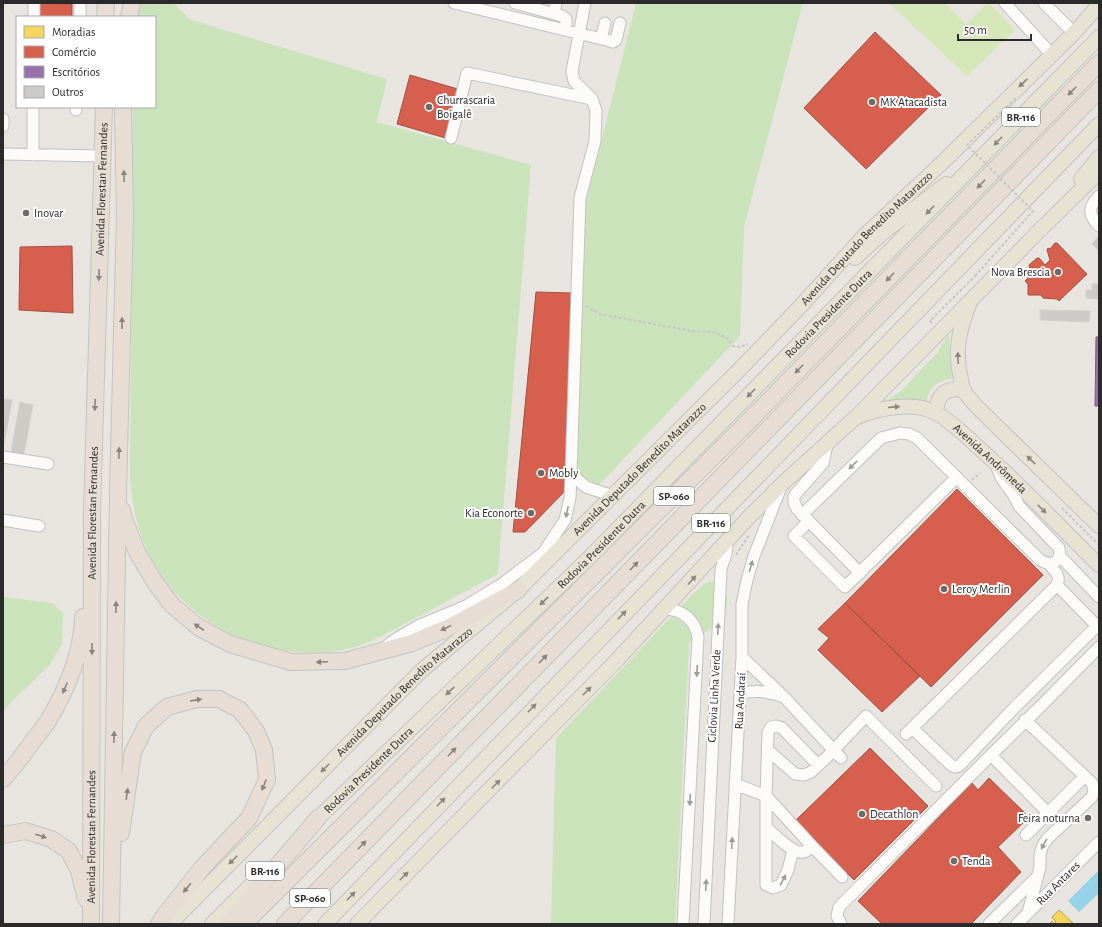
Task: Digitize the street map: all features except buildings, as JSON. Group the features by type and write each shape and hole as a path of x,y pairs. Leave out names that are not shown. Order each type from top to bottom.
{"highway":[{"path":"105,16 106,3"},
{"path":"124,16 125,3"},
{"path":"129,16 132,3"},
{"name":"Rodovia Presidente Dutra","path":"244,924 745,425 1099,63"},
{"name":"SP-060","path":"285,924 1099,90"},
{"name":"Avenida Florestan Fernandes","path":"91,922 92,512 104,108"},
{"name":"Avenida Florestan Fernandes","path":"111,920 118,492 125,215 123,108"},
{"path":"118,492 124,519 136,552 154,581 172,605 198,628 230,644 291,662 346,661 412,643 446,629 518,590"},
{"path":"3,779 48,721 76,660 83,625 84,581 92,512"},
{"path":"111,920 133,752 146,726 167,707 197,699 219,699 240,710 256,731 264,750 267,780 249,818 202,868 159,924"},
{"path":"228,924 318,818"},
{"path":"3,835 26,831 51,839 69,851 79,871 91,922"}],"main road":[{"name":"Avenida Deputado Benedito Matarazzo","path":"170,924 421,671 464,633 518,590 796,312 865,235 945,160 1052,55 1099,5"},
{"name":"Rodovia Presidente Dutra","path":"212,924 318,818 592,555 1099,37"},
{"name":"BR-116","path":"324,924 1099,124"},
{"path":"1038,232 1099,157"},
{"path":"796,312 880,235 977,162"},
{"path":"357,924 666,609 748,517 857,416 1099,172"},
{"path":"972,300 958,338 957,357 959,374 964,390 976,406 1099,526"},
{"path":"936,412 936,406 939,398 945,391 955,389 964,390"},
{"name":"Avenida Andrômeda","path":"857,416 877,410 897,407 910,407 936,412 956,427 995,462 1099,565"}],"street":[{"path":"34,3 34,16"},
{"path":"80,3 80,16"},
{"path":"454,3 566,30 578,39 601,39 613,42 616,40 620,23"},
{"path":"515,3 555,8 566,19 566,30"},
{"path":"378,653 399,637 420,625 466,606 496,587 543,553 565,520 570,498 580,198 595,141 596,112 592,99 574,81 572,71 585,3"},
{"path":"1005,3 1052,55"},
{"path":"1044,3 1074,33"},
{"path":"601,39 605,23"},
{"path":"451,138 467,73 592,99"},
{"path":"33,108 33,155"},
{"path":"3,119 3,126"},
{"path":"3,154 102,156"},
{"path":"1099,196 1093,203 1090,212 1094,221 1099,226"},
{"path":"957,477 845,587 794,536 806,518 881,438 890,434 909,434 917,438 957,477 1040,560 1049,564 1057,574 1059,580 1057,585 909,731 951,766 959,766 1098,625 1057,585"},
{"path":"828,442 823,463 793,499 795,506 860,573"},
{"path":"3,457 48,464"},
{"path":"995,462 1001,477 1013,494 1019,506 1059,548 1060,556 1099,596"},
{"path":"571,474 586,487 613,496"},
{"name":"Rua Andaraí","path":"728,924 742,657 742,604 754,556 782,484"},
{"path":"3,520 39,526"},
{"path":"704,924 721,570 722,563 728,550 726,542"},
{"path":"1049,564 1054,563 1060,556"},
{"path":"666,609 677,611 687,616 695,626 698,637 683,924"},
{"path":"841,924 837,916 839,907 1099,647"},
{"path":"742,657 784,697 837,754"},
{"path":"740,694 750,690 784,697"},
{"path":"768,750 795,774 804,775 811,772 837,754 866,716 936,786"},
{"path":"1025,720 1092,779 1094,790 1092,797 1047,839 1042,847 1038,876 1028,913"},
{"path":"793,850 788,870 781,885 773,888 766,885 768,732 771,727 776,726 782,728 818,766"},
{"path":"991,755 1048,814"},
{"path":"1026,835 1048,814 1092,779"},
{"path":"735,784 766,796 842,877"},
{"path":"766,826 793,850 800,852 806,851 812,846"},
{"name":"Rua Antares","path":"1017,924 1099,842"},
{"path":"989,924 1038,876"}],"path":[{"path":"930,321 975,276 1033,211 967,146 1016,98"},
{"path":"584,301 585,306 600,314 692,331 714,332 727,338 733,346"},
{"path":"1064,510 1099,545"},
{"path":"735,557 752,531"}],"green space":[{"path":"140,3 173,3 191,20 387,79 377,122 531,165 498,574 362,645 324,652 294,652 264,647 236,636 210,622 186,603 165,580 149,554 141,536 132,497 130,478 133,108 156,108 156,16 138,16"},
{"path":"636,3 803,3 744,227 740,336 598,486 579,475 577,461 586,202"},
{"path":"945,3 966,24 987,3 989,3 1015,30 967,76 890,4"},
{"path":"949,334 951,362 955,378 944,380 936,384 930,391 926,402 909,400 881,403 900,392 937,353"},
{"path":"712,581 726,593 727,608 724,621 689,642 675,924 551,924 556,738 692,595 705,583"},
{"path":"3,597 52,603 63,613 62,644 49,666 10,703 3,712"}],"water":[{"path":"1097,872 1099,873 1099,893 1079,912 1068,901"}],"place":[{"name":"MK Atacadista","path":"872,102"},
{"name":"Churrascaria Boigalê","path":"429,107"},
{"name":"Inovar","path":"26,213"},
{"name":"Nova Brescia","path":"1058,272"},
{"name":"Mobly","path":"541,473"},
{"name":"Kia Econorte","path":"531,513"},
{"name":"Leroy Merlin","path":"944,589"},
{"name":"Decathlon","path":"862,814"},
{"name":"Feira noturna","path":"1088,818"},
{"name":"Tenda","path":"954,861"}]}
